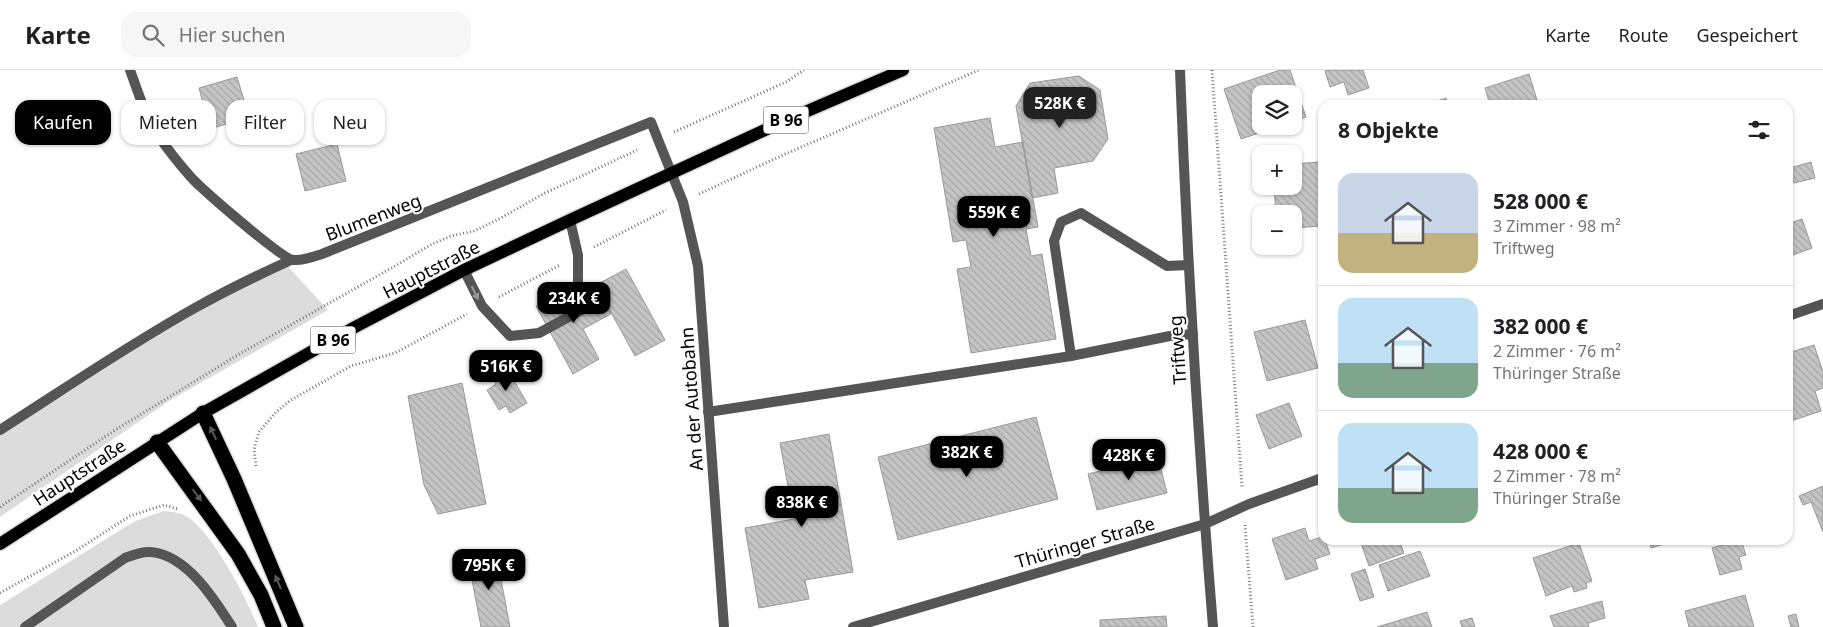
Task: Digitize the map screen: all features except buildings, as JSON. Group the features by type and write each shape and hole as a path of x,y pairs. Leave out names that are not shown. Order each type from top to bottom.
{"highway":[{"path":"203,413 234,479 296,627"},
{"path":"157,442 238,554 261,595 274,627"}],"main road":[{"name":"Hauptstraße","path":"0,544 203,413 356,327 464,270 791,118 902,70"}],"street":[{"path":"0,430 184,314 233,287 291,260 191,178 179,164 153,127 140,99 130,70"},
{"name":"Triftweg","path":"1180,70 1192,334 1213,627"},
{"name":"Blumenweg","path":"291,260 307,259 322,254 650,122 671,173"},
{"name":"An der Autobahn","path":"671,173 686,213 698,266 724,627"},
{"path":"1071,356 1054,241 1061,222 1081,212 1167,266 1188,265"},
{"path":"464,270 485,310 510,336 539,332 587,307 578,284 578,255 570,220"},
{"path":"1793,314 1823,304"},
{"path":"708,412 1071,356 1170,336 1192,334"},
{"name":"Thüringer Straße","path":"853,627 1205,524 1243,506 1318,479"},
{"path":"25,627 124,558 139,553 151,552 164,555 190,571 232,627"}],"path":[{"path":"0,508 112,432 240,353 411,256 451,236 474,230 500,219 543,194 786,82 804,70"},
{"path":"733,178 979,70"},
{"path":"1212,70 1253,627"},
{"path":"256,466 254,449 259,432 276,412 291,400 351,366 396,354 485,310 578,255 644,221"},
{"path":"0,592 77,550 130,516 164,505 180,510"}],"shaded area":[{"path":"281,259 328,310 169,401 0,517 0,425 189,306"},
{"path":"164,511 186,516 207,536 228,567 258,627 0,627 0,605 135,521"}]}
